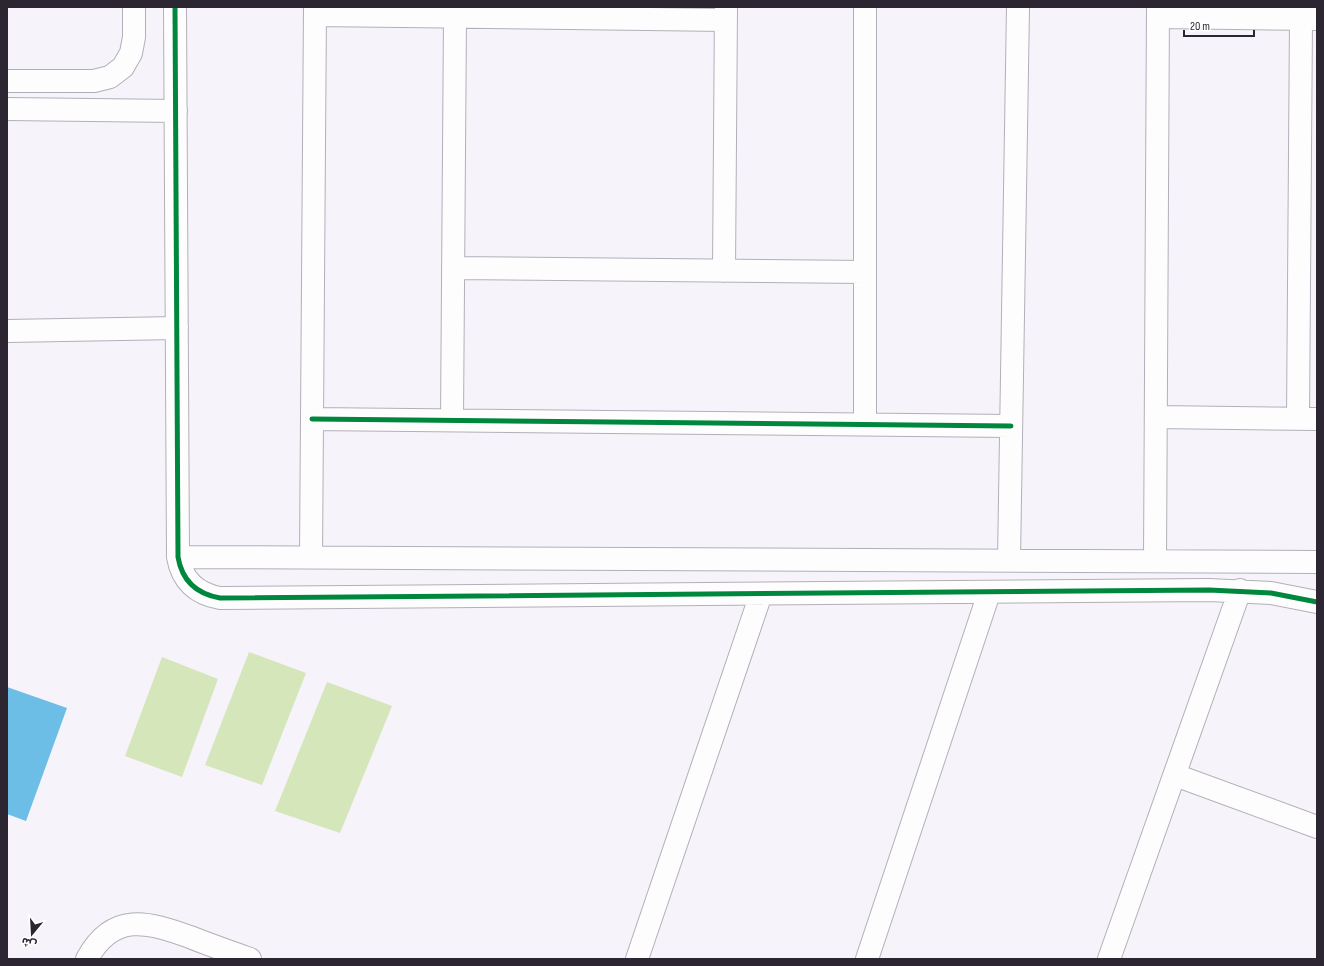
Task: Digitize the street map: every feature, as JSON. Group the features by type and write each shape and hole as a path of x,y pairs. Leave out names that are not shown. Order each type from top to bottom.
{"street":[{"path":"7,81 94,81 110,77 123,67 131,53 134,37 134,7"},
{"path":"176,7 178,557 180,566 188,582 202,593 220,598 1240,590 1271,593 1317,602"},
{"path":"865,7 865,424"},
{"path":"1009,560 1018,7"},
{"path":"311,557 315,11 455,17 726,13 724,270"},
{"path":"1155,561 1156,417 1159,12 1309,19 1308,419 1156,417"},
{"path":"452,420 455,17"},
{"path":"7,109 176,111"},
{"path":"453,268 865,272"},
{"path":"7,331 177,328"},
{"path":"312,419 1011,426"},
{"path":"178,557 1317,562"},
{"path":"1109,959 1240,590"},
{"path":"867,959 989,593"},
{"path":"637,959 761,594"},
{"path":"1175,775 1317,827"},
{"path":"87,959 99,941 108,934 118,928 140,924 162,928 250,959"}],"green space":[{"path":"249,652 306,673 262,785 205,765"},
{"path":"162,657 218,679 182,777 125,756"},
{"path":"327,682 392,706 340,833 275,811"}],"water":[{"path":"7,687 67,708 26,821 7,814"}],"cycle path":[{"path":"175,7 178,557 183,573 198,590 220,598 1209,590 1271,593 1317,602"},
{"path":"312,419 1011,426"}]}
